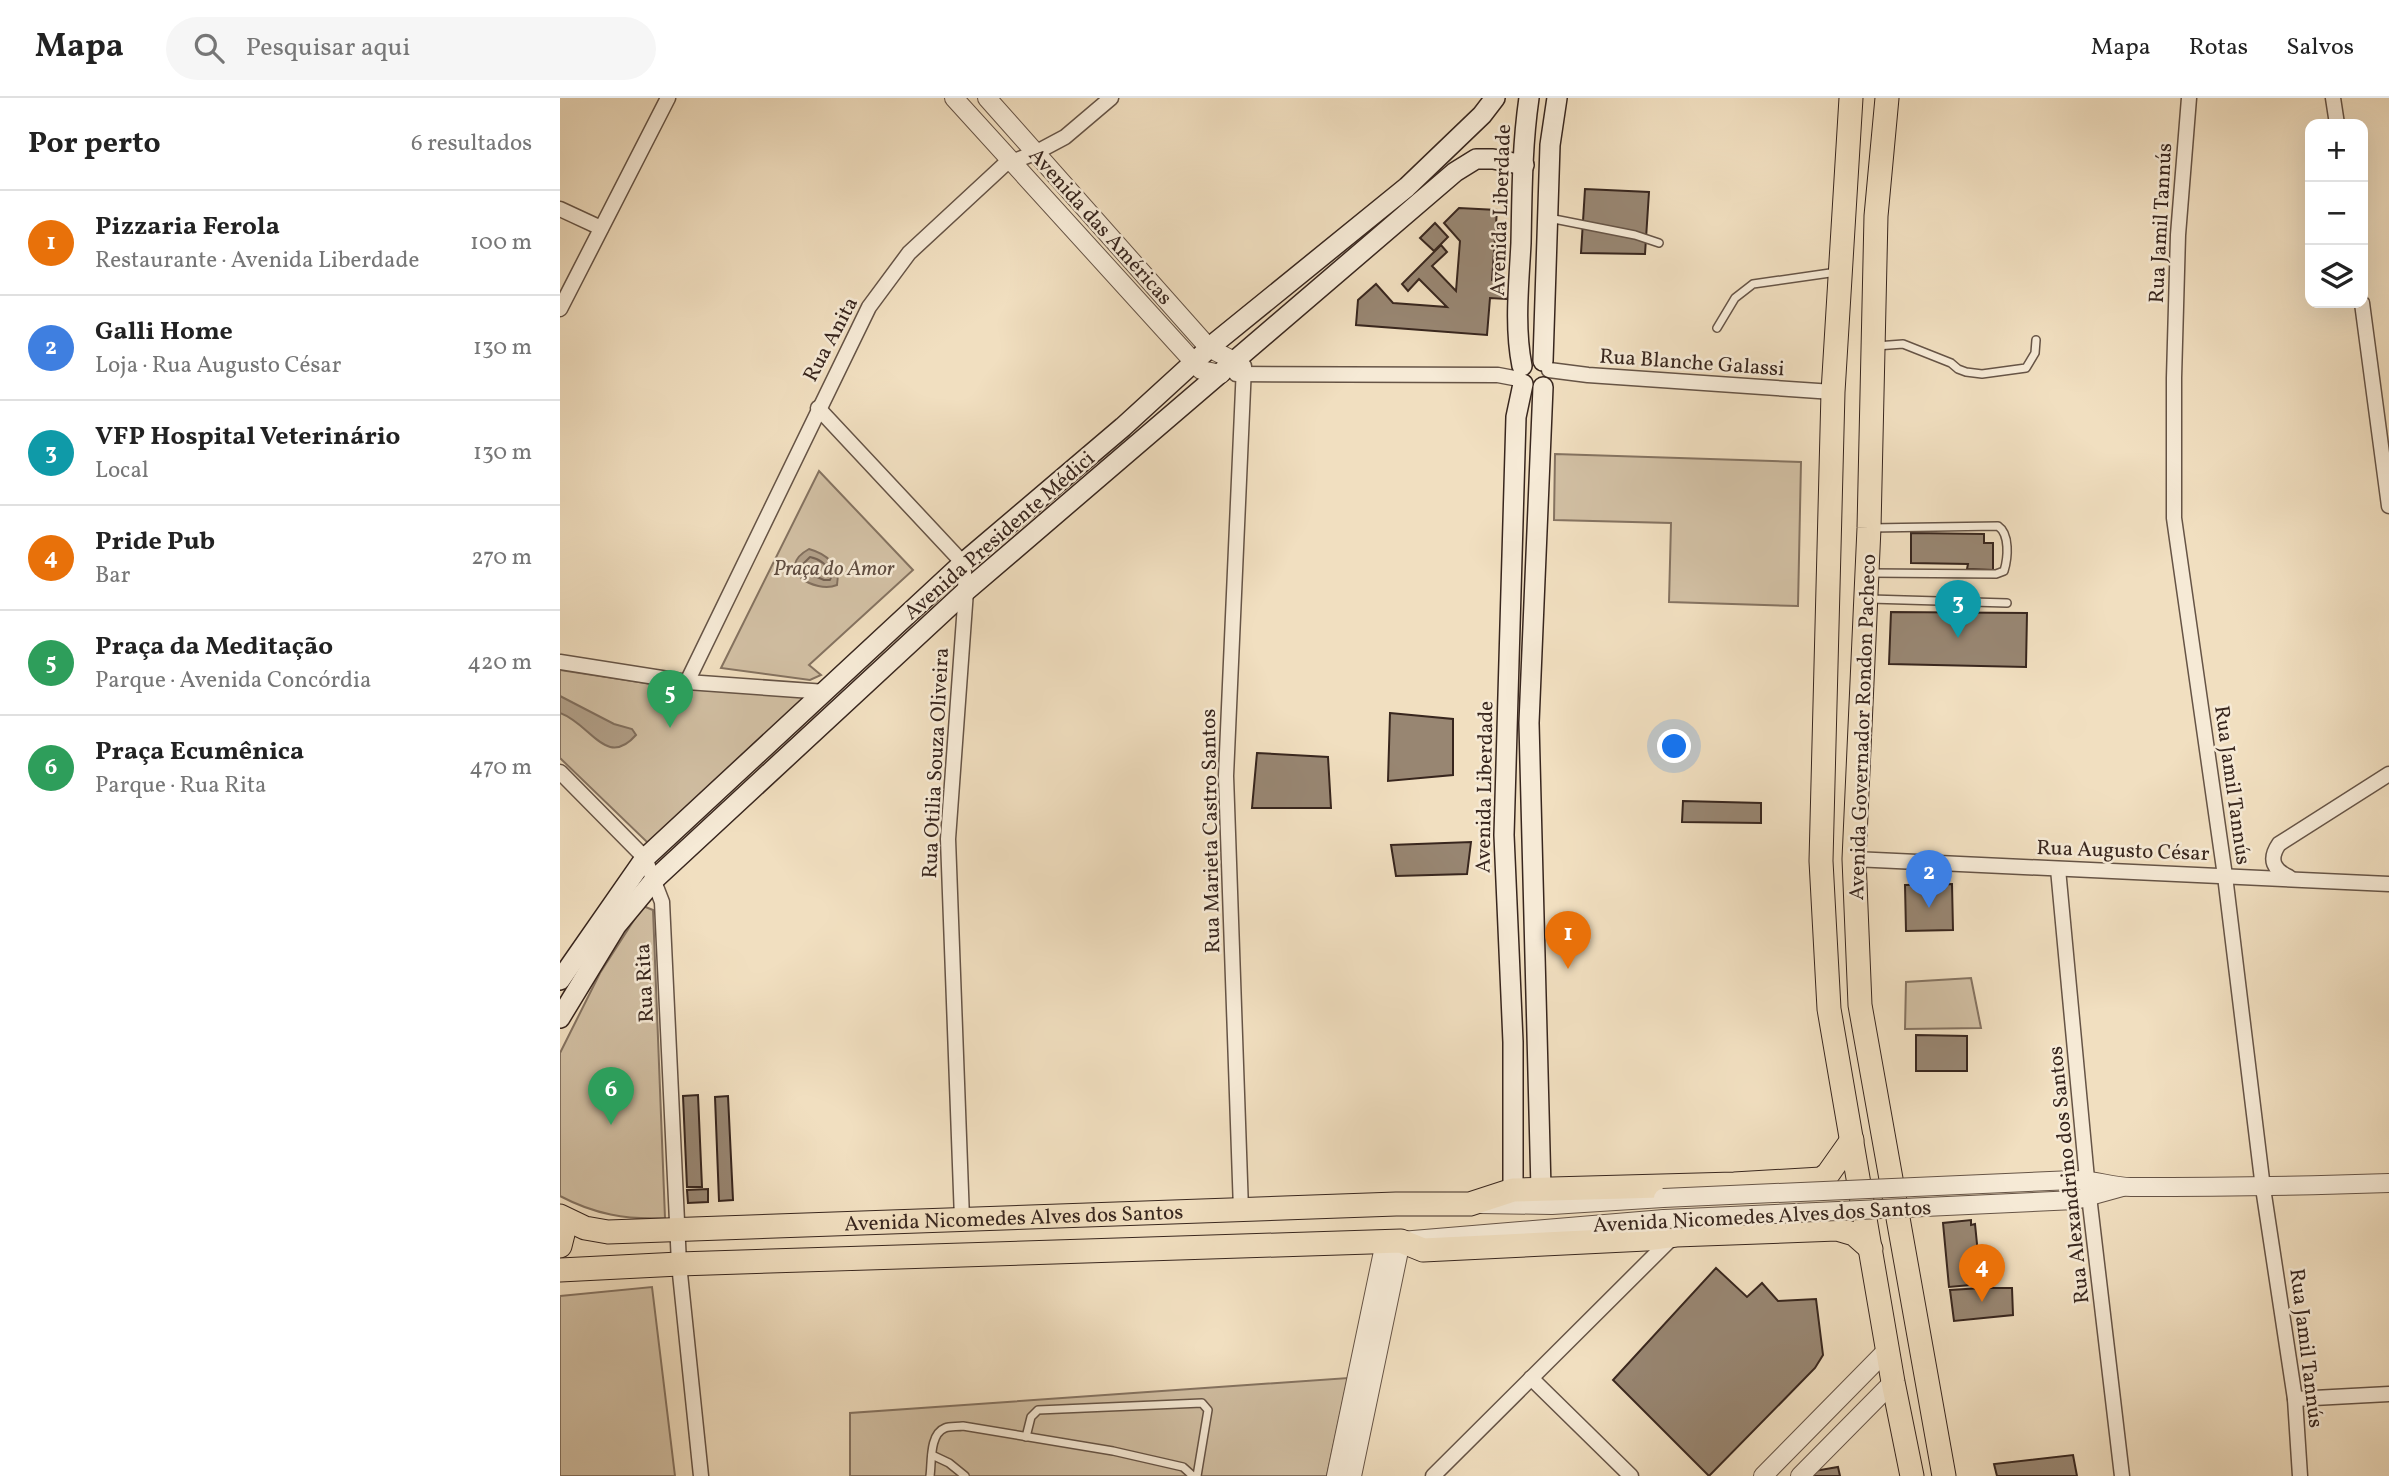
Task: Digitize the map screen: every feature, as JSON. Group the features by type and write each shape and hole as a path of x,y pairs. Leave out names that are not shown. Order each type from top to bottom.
{"main road":[{"name":"Avenida Presidente Médici","path":"560,980 645,858 963,563 1123,427 1209,348 1407,187 1473,124 1495,98"},
{"name":"Avenida Liberdade","path":"1513,1190 1513,1042 1504,835 1516,417 1521,375 1518,344 1524,165 1529,98"},
{"name":"Avenida Liberdade","path":"1541,1189 1529,723 1546,375 1550,145 1557,98"},
{"name":"Avenida Governador Rondon Pacheco","path":"1851,98 1833,392 1821,861 1829,1009 1893,1382 1912,1476"},
{"name":"Avenida Governador Rondon Pacheco","path":"1887,98 1876,216 1869,528 1854,859 1860,1005 1944,1476"},
{"name":"Avenida Presidente Médici","path":"560,1018 615,926 655,878 966,591 1240,369 1455,172 1476,159 1493,159 1524,165"},
{"path":"1529,360 1546,375 1531,389 1521,375 1529,360"},
{"path":"1507,891 1533,890"},
{"name":"Avenida Nicomedes Alves dos Santos","path":"560,1216 585,1228 608,1232 1469,1204 1513,1190 1821,1179 1829,1174 1852,1140"},
{"path":"1773,1182 1791,1196 1796,1207 1791,1219 1773,1231"},
{"name":"Avenida Nicomedes Alves dos Santos","path":"560,1270 1393,1241 1423,1250 1646,1238 1670,1227 1773,1231 1838,1229 1854,1234 1871,1249"},
{"path":"560,1228 563,1234 560,1246"}],"street":[{"path":"560,309 668,98"},
{"name":"Avenida das Américas","path":"954,98 1201,370 1240,369"},
{"name":"Avenida das Américas","path":"988,98 1209,348 1240,369"},
{"name":"Rua Anita","path":"687,682 869,307 909,253 1004,165 1065,137 1111,98"},
{"name":"Rua Jamil Tannús","path":"2189,98 2178,235 2174,518 2225,876 2263,1188 2295,1399 2300,1476"},
{"path":"2333,98 2336,119"},
{"path":"560,209 601,228"},
{"path":"2363,308 2388,471 2389,506"},
{"path":"1240,369 1521,375"},
{"name":"Rua Marieta Castro Santos","path":"1240,369 1226,776 1241,1210"},
{"name":"Rua Blanche Galassi","path":"1546,375 1588,375 1833,392"},
{"path":"818,408 963,563"},
{"name":"Rua Otilia Souza Oliveira","path":"962,1219 948,839 966,591 963,563"},
{"path":"560,662 687,682 826,692"},
{"name":"Rua Rita","path":"560,772 645,858 655,878 662,902 679,1264 701,1476"},
{"path":"2294,879 2273,866 2273,855 2279,845 2389,774"},
{"name":"Rua Augusto César","path":"1854,859 2389,884"},
{"name":"Rua Alexandrino dos Santos","path":"2058,869 2080,1179 2122,1476"},
{"name":"Avenida Nicomedes Alves dos Santos","path":"1469,1204 1552,1205 2080,1179 2122,1187 2263,1188 2389,1183"},
{"name":"Avenida Nicomedes Alves dos Santos","path":"1670,1227 2083,1199 2122,1187"},
{"path":"1433,1476 1531,1378 1670,1227"},
{"path":"1336,1476 1393,1241"},
{"path":"1352,1476 1393,1241"},
{"path":"1763,1476 1889,1348"},
{"path":"1531,1378 1630,1476"},
{"path":"1791,1447 1805,1471 1893,1382"},
{"path":"2295,1399 2389,1394"}],"lane":[{"path":"1549,218 1659,243"},
{"path":"1717,328 1735,298 1753,284 1841,272"},
{"path":"1872,346 1903,344 1951,363 1958,369 1982,374 2026,368 2035,354 2036,341"},
{"path":"1867,572 1996,574 2004,571 2006,565 2006,535 1998,526 1869,528"},
{"path":"1866,598 2007,603"},
{"path":"930,1476 934,1442 939,1432 945,1428 963,1426 1026,1437 1113,1451 1183,1467 1195,1476 1208,1410 1202,1403 1038,1410 1031,1418 1026,1437"},
{"path":"932,1455 949,1463 965,1476"}],"green space":[{"path":"1555,454 1801,462 1798,606 1669,602 1671,523 1554,520"},
{"name":"Praça do Amor","path":"819,471 913,570 809,665 821,675 810,680 721,668"},
{"path":"560,670 685,689 814,697 648,843 560,758"},
{"path":"643,906 653,910 665,1218 611,1214 560,1196 560,1053 600,973"},
{"path":"1971,978 1981,1028 1905,1029 1906,982"},
{"path":"652,1287 675,1476 560,1476 560,1296"},
{"path":"1348,1378 1327,1476 850,1476 850,1413"}],"water":[{"path":"809,549 822,554 835,567 837,585 818,586 801,578 796,572 795,564"},
{"path":"560,696 614,724 632,729 636,735 625,744 607,746 571,718 560,713"}],"building":[{"path":"1585,189 1649,192 1645,254 1581,253"},
{"path":"1459,208 1497,210 1492,280 1502,288 1506,299 1490,298 1487,335 1356,325 1358,300 1376,284 1393,303 1447,307 1419,279 1408,291 1402,284 1441,245 1447,252 1432,266 1456,291 1460,241 1444,223"},
{"path":"1435,223 1448,237 1434,251 1420,238"},
{"path":"1911,533 1984,534 1984,543 1993,543 1993,570 1967,569 1968,564 1911,563"},
{"path":"1891,612 2027,613 2026,667 1889,664"},
{"path":"1390,713 1453,719 1453,775 1388,781"},
{"path":"1257,753 1328,757 1331,808 1252,808"},
{"path":"1683,801 1761,803 1761,823 1682,822"},
{"path":"1471,842 1467,874 1396,876 1391,845"},
{"path":"1952,884 1953,930 1906,931 1905,885"},
{"path":"1916,1035 1967,1036 1967,1071 1916,1071"},
{"path":"698,1095 702,1187 687,1187 683,1096"},
{"path":"728,1096 733,1200 719,1201 715,1097"},
{"path":"708,1189 708,1202 688,1203 687,1190"},
{"path":"1971,1220 1971,1225 1975,1224 1981,1284 1949,1287 1943,1223"},
{"path":"1716,1268 1747,1297 1762,1283 1778,1301 1816,1299 1823,1355 1815,1368 1709,1476 1613,1380"},
{"path":"2012,1288 2013,1315 1954,1321 1950,1290"},
{"path":"2073,1455 2077,1476 1997,1476 1994,1464"},
{"path":"1838,1467 1840,1476 1813,1476 1814,1471"}],"place":[{"name":"VFP Hospital Veterinário","path":"1958,638"},
{"name":"Praça da Meditação","path":"670,728"},
{"name":"Galli Home","path":"1929,908"},
{"name":"Pizzaria Ferola","path":"1568,969"},
{"name":"Praça Ecumênica","path":"611,1125"},
{"name":"Pride Pub","path":"1982,1302"}]}
